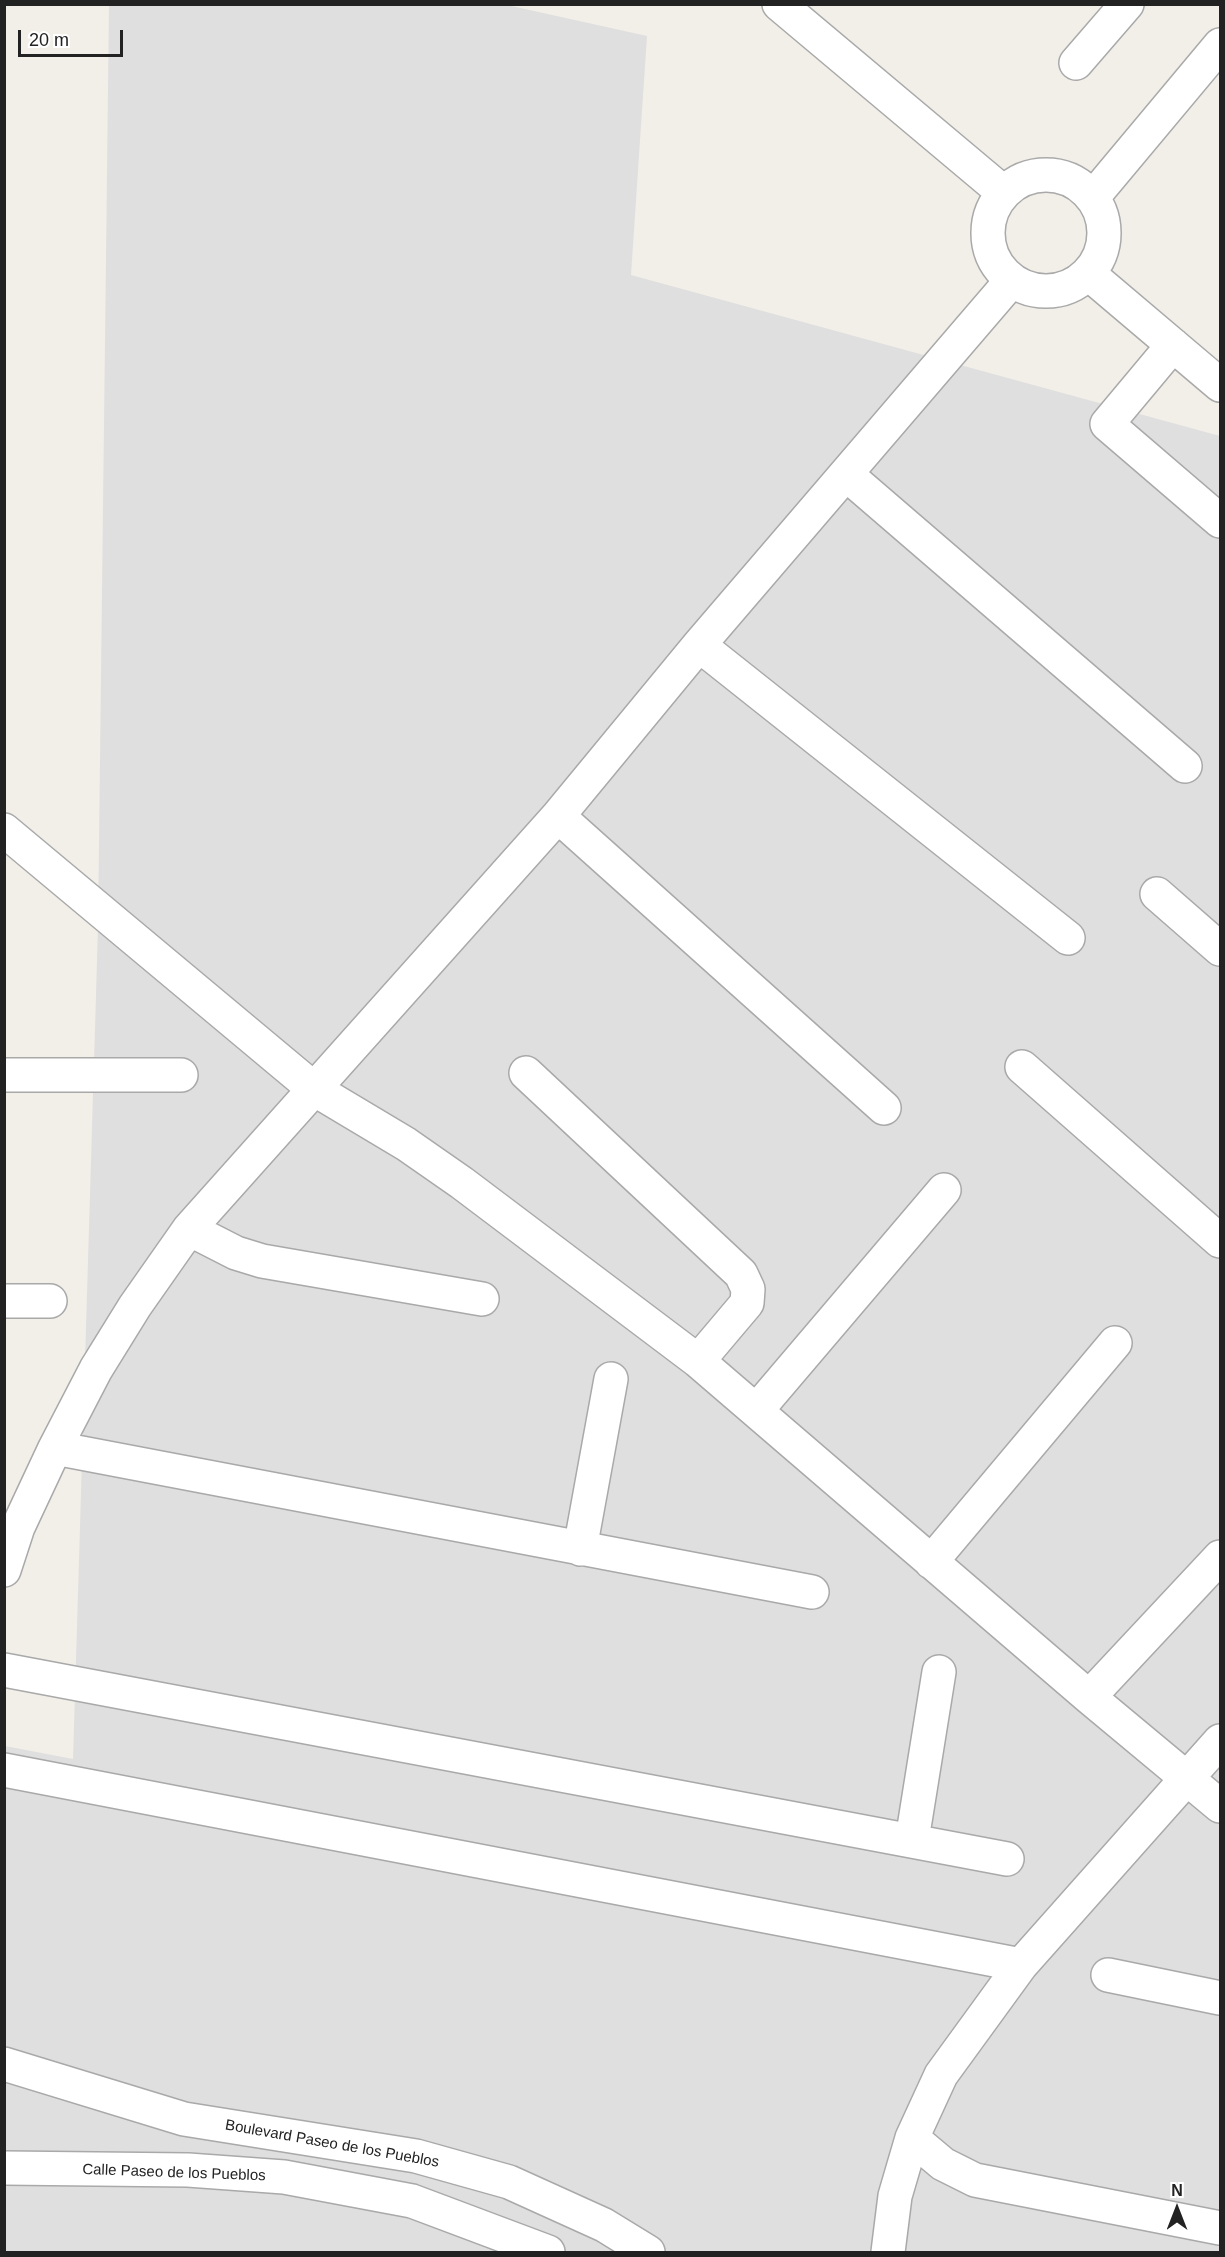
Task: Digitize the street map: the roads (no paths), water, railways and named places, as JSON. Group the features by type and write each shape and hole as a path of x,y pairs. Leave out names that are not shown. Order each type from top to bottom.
{"street":[{"path":"779,4 1004,192"},
{"path":"1076,63 1127,4"},
{"path":"1093,197 1221,45"},
{"path":"1050,175 1066,178 1093,197 1101,212 1105,228 1104,245 1089,274 1076,284 1060,290 1027,288 1012,280 1000,268 992,255 988,238 989,222 994,206 1004,192 1033,176 1050,175"},
{"path":"1089,274 1221,385"},
{"path":"4,1570 18,1527 96,1369 135,1306 189,1229 558,816 699,645 1012,280"},
{"path":"1173,345 1107,424 1221,521"},
{"path":"846,474 1185,766"},
{"path":"699,645 1068,938"},
{"path":"558,816 884,1108"},
{"path":"4,830 314,1089 406,1144 462,1183 698,1361 1186,1780 1221,1806"},
{"path":"1156,894 1221,949"},
{"path":"1022,1067 1221,1241"},
{"path":"526,1073 741,1274 748,1289 747,1304 698,1361"},
{"path":"4,1075 182,1075"},
{"path":"756,1411 944,1190"},
{"path":"189,1229 236,1253 262,1261 482,1299"},
{"path":"4,1301 50,1300"},
{"path":"931,1562 1115,1344"},
{"path":"580,1550 611,1379"},
{"path":"55,1448 580,1550 812,1592"},
{"path":"1089,1697 1221,1557"},
{"path":"4,1670 912,1839 1007,1859"},
{"path":"912,1839 939,1672"},
{"path":"888,2253 895,2196 912,2138 941,2075 1021,1965 1221,1741"},
{"path":"4,1770 1021,1965"},
{"path":"1108,1975 1221,1998"},
{"name":"Boulevard Paseo de los Pueblos","path":"4,2064 184,2119 416,2156 509,2182 604,2225 648,2253"},
{"path":"912,2138 943,2164 975,2180 1221,2228"},
{"name":"Calle Paseo de los Pueblos","path":"4,2168 188,2170 284,2177 412,2201 548,2253"}]}
